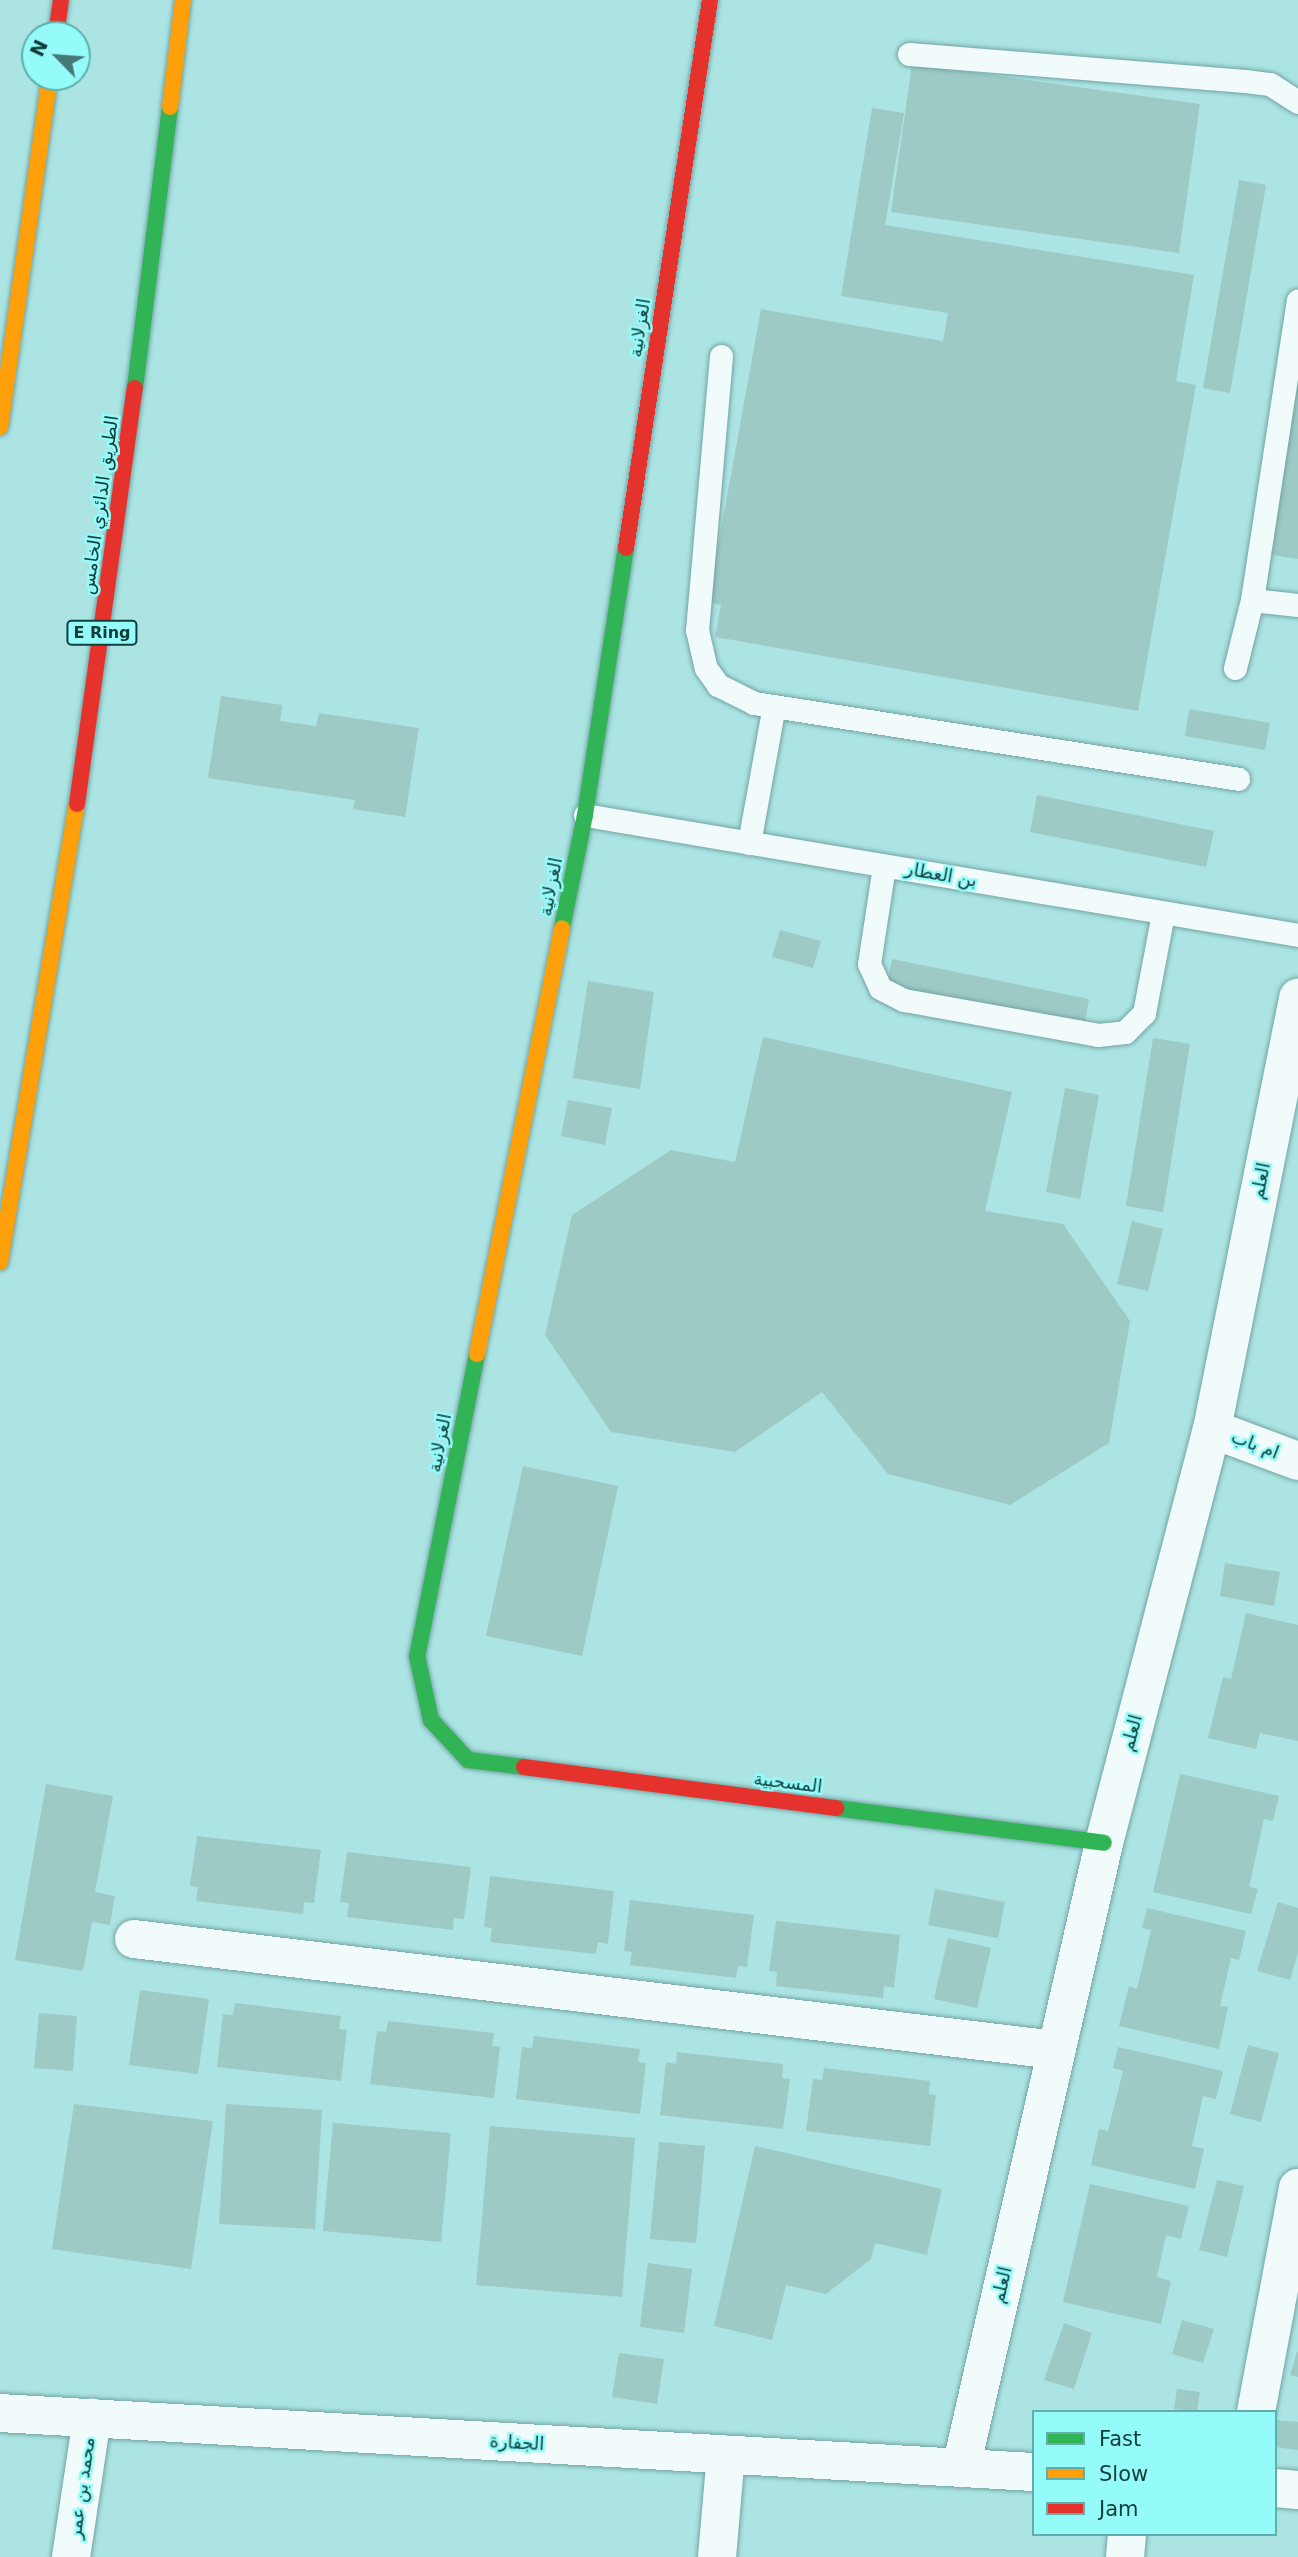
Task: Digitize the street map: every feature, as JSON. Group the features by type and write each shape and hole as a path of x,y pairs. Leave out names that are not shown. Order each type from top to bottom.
{"street":[{"path":"58,21 61,0"},
{"name":"الطريق الدائري الخامس","path":"0,1262 82,774 130,432 183,0"},
{"name":"الغزلانية","path":"468,1760 431,1720 417,1656 584,815 710,0"},
{"path":"0,427 48,91"},
{"name":"العلم","path":"961,2468 1104,1843 1212,1429 1298,997"},
{"name":"ام باب","path":"1212,1429 1298,1461"},
{"name":"المسحبية","path":"468,1760 1104,1843"},
{"path":"134,1939 1055,2050"},
{"path":"1256,2410 1298,2188"},
{"name":"الجفارة","path":"0,2413 1032,2472"},
{"name":"محمد بن عمر","path":"71,2557 92,2418"},
{"path":"717,2557 726,2455"},
{"path":"1277,2488 1298,2490"},
{"path":"1125,2557 1127,2536"}],"lane":[{"path":"909,54 1245,81 1270,85 1298,102"},
{"path":"1235,668 1252,600 1298,301"},
{"path":"721,356 699,649 718,685 734,696 774,706 1238,779"},
{"path":"1252,600 1298,605"},
{"path":"749,843 774,706"},
{"name":"بن العطار","path":"584,815 1298,935"},
{"path":"884,866 869,964 880,988 904,1000 1098,1035 1125,1032 1144,1013 1163,913"}],"building":[{"path":"912,64 1200,104 1179,253 891,212"},
{"path":"872,108 904,113 885,225 1194,275 1176,381 1196,385 1138,711 715,637 721,605 708,602 761,309 943,341 948,313 841,296"},
{"path":"1239,180 1266,185 1230,393 1203,388"},
{"path":"1298,379 1298,559 1272,555"},
{"path":"221,696 282,705 280,721 316,726 319,713 419,728 405,817 353,809 355,800 208,778"},
{"path":"1189,709 1270,723 1265,750 1185,736"},
{"path":"1037,795 1214,831 1206,867 1030,832"},
{"path":"780,930 821,941 813,968 772,957"},
{"path":"892,959 1089,999 1084,1028 886,988"},
{"path":"588,981 654,992 640,1089 573,1078"},
{"path":"763,1037 1012,1092 985,1211 1063,1224 1130,1321 1109,1443 1010,1505 888,1474 822,1392 735,1452 611,1432 545,1335 572,1215 671,1150 735,1162"},
{"path":"1153,1038 1190,1044 1163,1212 1126,1206"},
{"path":"1065,1088 1099,1095 1080,1199 1046,1192"},
{"path":"568,1100 612,1108 605,1145 561,1136"},
{"path":"1132,1221 1163,1229 1148,1291 1117,1284"},
{"path":"523,1466 618,1486 582,1656 486,1636"},
{"path":"1225,1563 1280,1572 1274,1606 1220,1596"},
{"path":"1246,1613 1298,1625 1298,1741 1260,1733 1256,1749 1208,1738 1223,1677 1231,1679"},
{"path":"1180,1774 1279,1796 1273,1821 1264,1819 1249,1887 1258,1889 1251,1914 1153,1892"},
{"path":"46,1784 113,1796 95,1892 115,1896 110,1925 92,1922 83,1971 15,1960"},
{"path":"197,1836 321,1850 314,1903 304,1902 303,1914 196,1901 198,1887 190,1886"},
{"path":"347,1852 471,1867 464,1919 454,1918 453,1930 347,1917 349,1903 340,1902"},
{"path":"490,1876 614,1891 608,1944 598,1942 596,1954 490,1942 492,1928 484,1927"},
{"path":"935,1889 1005,1902 998,1938 928,1925"},
{"path":"630,1900 754,1915 747,1967 738,1966 736,1978 630,1965 632,1952 624,1951"},
{"path":"1278,1902 1298,1908 1298,1953 1290,1980 1257,1971"},
{"path":"1147,1908 1246,1931 1239,1960 1231,1958 1220,2006 1228,2007 1219,2049 1119,2026 1129,1986 1137,1989 1151,1930 1142,1928"},
{"path":"776,1921 900,1935 894,1988 884,1986 883,1998 776,1986 777,1972 769,1971"},
{"path":"948,1938 991,1948 977,2008 934,1999"},
{"path":"140,1990 209,1999 198,2074 129,2065"},
{"path":"235,2003 341,2016 339,2029 347,2030 341,2081 217,2067 223,2014 233,2015"},
{"path":"39,2013 77,2016 73,2071 34,2068"},
{"path":"388,2021 494,2033 492,2046 500,2047 494,2098 370,2084 377,2031 386,2032"},
{"path":"534,2036 640,2049 638,2062 646,2063 640,2114 516,2099 522,2047 532,2048"},
{"path":"1248,2045 1279,2053 1261,2122 1230,2114"},
{"path":"1118,2047 1223,2071 1216,2099 1203,2096 1192,2146 1204,2149 1195,2189 1091,2165 1099,2129 1108,2131 1123,2071 1113,2068"},
{"path":"677,2052 783,2064 782,2078 790,2079 783,2129 660,2115 666,2062 676,2064"},
{"path":"824,2068 930,2081 929,2094 936,2095 930,2146 806,2131 813,2079 822,2080"},
{"path":"74,2104 213,2121 191,2269 52,2249"},
{"path":"226,2104 322,2110 315,2229 219,2224"},
{"path":"333,2123 451,2133 441,2242 323,2231"},
{"path":"490,2126 635,2138 622,2297 476,2285"},
{"path":"659,2142 705,2146 696,2243 650,2239"},
{"path":"755,2146 942,2189 927,2255 875,2243 871,2259 826,2294 786,2285 772,2340 714,2326"},
{"path":"1217,2180 1244,2186 1227,2257 1199,2250"},
{"path":"1090,2184 1189,2206 1181,2239 1166,2235 1157,2277 1171,2281 1161,2324 1063,2302"},
{"path":"648,2263 692,2269 684,2333 640,2327"},
{"path":"1182,2320 1214,2329 1203,2363 1172,2354"},
{"path":"1064,2323 1092,2333 1074,2389 1044,2380"},
{"path":"1298,2352 1298,2377 1290,2375"},
{"path":"619,2353 664,2359 657,2404 612,2397"},
{"path":"1177,2389 1200,2392 1197,2410 1174,2409"},
{"path":"1277,2420 1298,2422 1298,2450 1277,2447"}],"traffic: fast":[{"path":"135,388 170,107"},
{"path":"562,928 585,815 626,548"},
{"path":"477,1354 417,1656 431,1720 468,1760 524,1767"},
{"path":"836,1808 1104,1843"}],"traffic: slow":[{"path":"170,107 183,0"},
{"path":"0,427 48,91"},
{"path":"0,1262 77,804"},
{"path":"477,1354 562,928"}],"traffic: jam":[{"path":"58,21 61,0"},
{"path":"626,548 710,0"},
{"path":"77,804 135,388"},
{"path":"524,1767 836,1808"}]}
